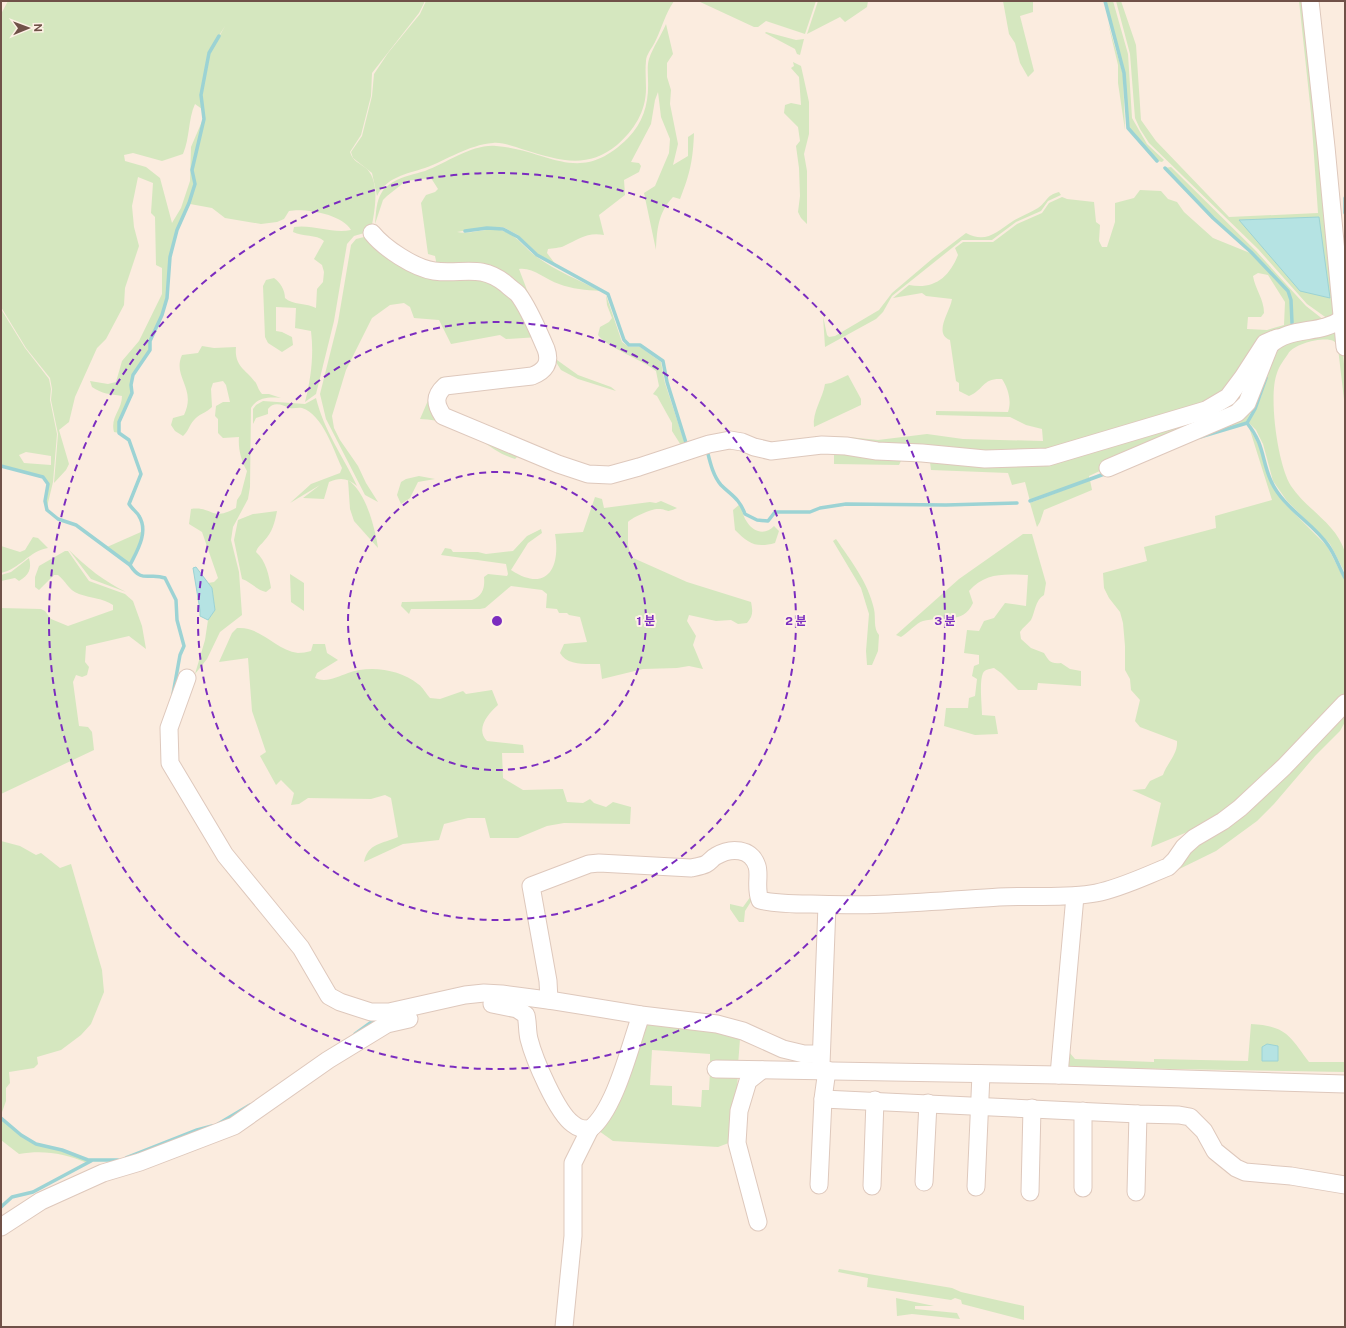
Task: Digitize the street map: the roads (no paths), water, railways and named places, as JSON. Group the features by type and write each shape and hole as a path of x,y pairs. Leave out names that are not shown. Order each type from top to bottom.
{"street":[{"path":"1310,1 1326,147 1345,347"},
{"path":"372,233 379,242 423,269 434,271 474,270 490,273 503,282 518,294 537,329 548,355 547,366 541,373 532,376 444,386 438,392 436,400 437,406 443,416 558,464 588,474 610,475 709,444 730,440 771,451 822,445 846,446 877,451 922,453 985,459 1048,457 1206,410 1228,397 1265,343 1289,333 1332,326 1342,319"},
{"path":"1108,468 1237,413 1247,403 1270,345 1277,338"},
{"path":"187,678 169,728 170,762 225,855 301,948 329,996 340,1002 371,1012 389,1012 433,1001 484,993 549,1000 641,1015 717,1024 742,1031 783,1049 804,1054 823,1065"},
{"path":"549,1000 548,982 531,886 589,864 606,863 691,868 706,864 715,856 724,852 736,850 752,856 758,867 756,881 760,900 775,903 827,905 896,904 1002,897 1075,896 1113,889 1168,867 1184,847 1194,838 1224,821 1284,767 1345,702"},
{"path":"1059,1075 1075,896"},
{"path":"819,1185 823,1099 827,905"},
{"path":"1,1227 40,1201 104,1173 140,1162 234,1126 328,1060 387,1024 471,1004 498,1004 517,1009 526,1015 529,1039 542,1074 564,1115 572,1124 582,1129 590,1129"},
{"path":"564,1327 574,1236 573,1163 590,1129 603,1117 641,1015"},
{"path":"716,1069 762,1070 823,1065 981,1074 1345,1084"},
{"path":"758,1222 737,1143 739,1111 748,1081 762,1070"},
{"path":"976,1187 981,1074"},
{"path":"823,1099 875,1100 1083,1112 1179,1115 1190,1117 1204,1131 1215,1151 1236,1168 1244,1172 1291,1176 1345,1185"},
{"path":"872,1186 875,1100"},
{"path":"924,1182 928,1103"},
{"path":"1030,1192 1032,1108"},
{"path":"1083,1112 1083,1188"},
{"path":"1136,1192 1138,1114"}],"water":[{"path":"1319,217 1330,298 1300,291 1239,220"},
{"path":"196,567 212,588 215,610 208,620 200,616 193,568"},
{"path":"1267,1044 1278,1046 1278,1061 1262,1061 1262,1047"}],"waterway":[{"path":"1105,1 1124,73 1128,128 1157,161"},
{"path":"130,565 139,548 143,528 142,522 138,515 129,504 141,474 129,440 119,433 119,422 132,393 131,385 133,375 150,350 150,341 162,315 167,298 170,257 177,230 189,203 195,184 192,170 204,119 201,95 209,53 219,36"},
{"path":"1165,168 1213,218 1251,252 1288,291 1291,300 1292,323"},
{"path":"1345,198 1345,213"},
{"path":"465,231 487,228 503,229 518,237 537,255 608,294 624,340 629,345 640,345 663,361 667,382 687,446 688,445"},
{"path":"1200,437 1247,423 1255,409 1266,378"},
{"path":"1247,423 1260,445 1268,473 1276,491 1328,545 1345,578"},
{"path":"707,450 712,469 718,481 738,501 745,514 757,520 768,521 775,512 810,512 820,508 846,504 946,505 1017,503"},
{"path":"1,466 43,477 48,484 45,501 47,510 58,519 76,525 130,565 138,574 142,576 159,576 165,578 176,600 177,620 184,646 180,655 173,694"},
{"path":"1030,501 1107,473"},
{"path":"355,1034 377,1018"},
{"path":"218,1124 250,1105"},
{"path":"1,1118 21,1135 36,1144 62,1150 88,1160 118,1160"},
{"path":"126,1158 197,1130 212,1126"},
{"path":"1,1207 12,1197 33,1192 91,1161"}]}
